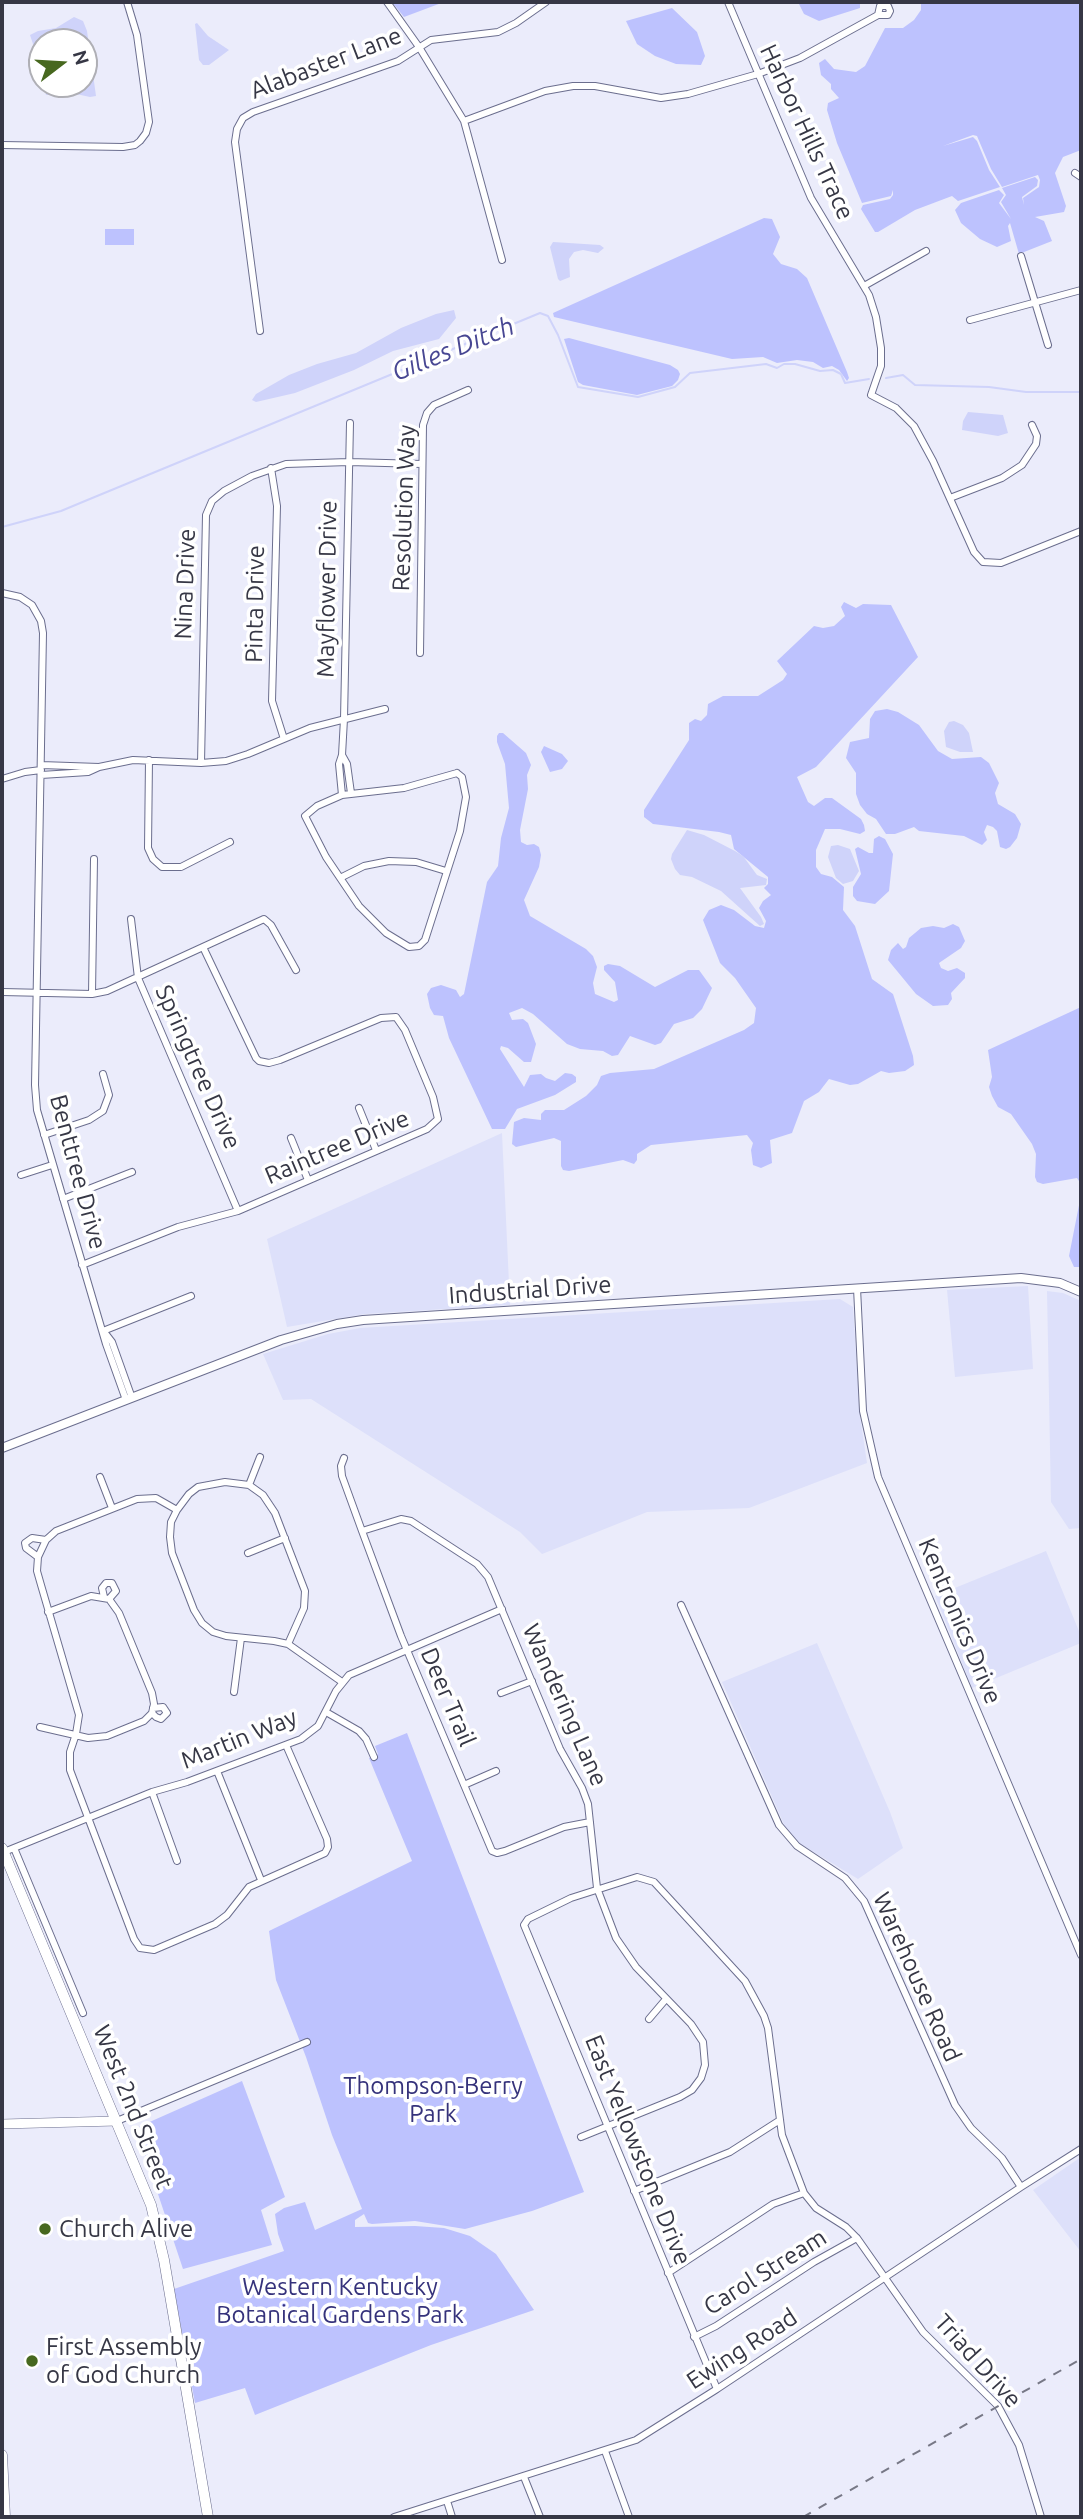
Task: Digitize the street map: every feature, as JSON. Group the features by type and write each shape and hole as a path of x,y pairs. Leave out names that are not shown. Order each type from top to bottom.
{"main road":[{"name":"West 2nd Street","path":"2,1851 69,1994 146,2192 158,2232 208,2517"},
{"path":"2,2124 117,2121"},
{"path":"2,2455 5,2517"}],"street":[{"path":"2,145 123,147 135,145 140,141 146,134 149,122 137,35 127,2"},
{"path":"387,2 419,47 464,121 502,260"},
{"name":"Alabaster Lane","path":"260,331 235,142 240,123 253,112 398,61 419,47 440,38 498,32 546,2"},
{"name":"Harbor Hills Trace","path":"728,2 811,198 864,286 876,317 881,366 871,395 896,408 914,426 950,498"},
{"path":"464,121 545,91 573,86 595,86 661,98 688,94 758,74 800,58 878,15"},
{"path":"864,286 926,251"},
{"path":"1021,256 1048,345"},
{"path":"970,320 1081,290"},
{"name":"Resolution Way","path":"420,653 423,425 427,413 439,402 468,390"},
{"name":"Mayflower Drive","path":"342,795 339,764 344,719 350,423"},
{"path":"1032,425 1037,436 1036,444 1022,466 1002,478 950,498 974,552 989,564 1002,563 1081,531"},
{"name":"Nina Drive","path":"201,763 206,514 209,506 218,496 271,468 295,463 422,464"},
{"name":"Pinta Drive","path":"271,468 277,506 272,701 284,739"},
{"name":"Benttree Drive","path":"2,593 13,594 26,600 36,611 42,627 35,1086 37,1110 103,1331 129,1399"},
{"path":"2,779 18,773 99,767 122,761 228,761 344,719 385,709"},
{"name":"Mayflower Drive","path":"342,755 347,764 351,793"},
{"path":"149,760 148,848 153,859 162,867 181,867 230,842"},
{"path":"449,774 460,774 465,786 466,810 425,940 414,947 395,940 376,926 359,906 326,857 305,816 317,806 342,795 404,788 449,774"},
{"path":"92,994 94,859"},
{"path":"342,877 364,866 389,861 416,862 446,870"},
{"name":"Springtree Drive","path":"131,919 138,978 238,1211"},
{"path":"2,992 92,994 138,978 264,919 271,925 296,970"},
{"name":"Raintree Drive","path":"82,1265 178,1227 238,1211 427,1129 438,1119 433,1097 400,1020 392,1016 381,1018 280,1060 264,1063 256,1058 203,947"},
{"path":"44,1135 89,1120 103,1111 108,1095 103,1074"},
{"path":"359,1108 376,1150"},
{"path":"290,1139 308,1180"},
{"path":"21,1175 52,1165"},
{"path":"62,1199 132,1172"},
{"name":"Industrial Drive","path":"2,1448 281,1340 374,1318 1021,1278 1060,1283 1081,1292"},
{"name":"Kentronics Drive","path":"857,1288 863,1412 878,1477 1081,1955"},
{"path":"103,1331 191,1296"},
{"path":"249,1485 260,1457"},
{"name":"Deer Trail","path":"344,1458 342,1476 362,1531 407,1649 494,1853 505,1852 564,1827 590,1822"},
{"path":"100,1477 113,1508"},
{"path":"288,1644 302,1615 305,1600 303,1583 268,1500 249,1485 225,1482 204,1485 189,1494 177,1510 170,1529 172,1553 194,1610 202,1623 213,1632 288,1644 342,1682 362,1668 502,1609"},
{"path":"177,1510 150,1497 137,1499 61,1528 46,1540 38,1557 37,1572 78,1708 79,1721 71,1752 70,1770 134,1939 141,1948 149,1951 215,1924 227,1915 244,1891 261,1880 325,1853 328,1843 286,1745"},
{"name":"Wandering Lane","path":"362,1531 401,1519 417,1524 477,1564 488,1577 565,1758 583,1788 590,1822 597,1888 620,1946 691,2024 703,2042 706,2057 701,2078 692,2090 680,2098 581,2137"},
{"path":"38,1557 26,1548 25,1543 32,1538 46,1540"},
{"path":"248,1553 285,1538"},
{"path":"40,1727 93,1738 107,1736 140,1724 153,1710 152,1693 119,1613 106,1598 91,1596 48,1612"},
{"name":"Warehouse Road","path":"681,1605 779,1825 797,1846 845,1878 864,1900 955,2105 971,2128 1002,2158 1021,2187"},
{"path":"234,1692 242,1638"},
{"path":"501,1693 532,1681"},
{"name":"Martin Way","path":"2,1851 152,1792 286,1745 313,1732 342,1682"},
{"path":"326,1712 359,1731 374,1756"},
{"path":"218,1771 261,1880"},
{"path":"464,1785 496,1771"},
{"path":"152,1792 177,1861"},
{"name":"West 2nd Street","path":"14,1848 69,1994 83,2013"},
{"path":"597,1888 637,1877 654,1882 737,1970 764,2016 768,2028 784,2143 804,2193 773,2204 668,2273"},
{"name":"East Yellowstone Drive","path":"597,1888 528,1919 524,1926 717,2389"},
{"path":"649,2019 666,1999"},
{"path":"117,2121 307,2042"},
{"path":"634,2191 730,2152 780,2120"},
{"name":"Ewing Road","path":"394,2517 636,2440 1081,2149"},
{"name":"Triad Drive","path":"804,2193 816,2208 858,2238 937,2348 1000,2409 1018,2445 1041,2517"},
{"name":"Carol Stream","path":"694,2337 716,2326 814,2262 858,2238"},
{"path":"605,2452 629,2517"},
{"path":"524,2477 540,2517"},
{"path":"447,2501 452,2517"}],"shaded area":[{"path":"74,17 83,21 86,28 56,28"},
{"path":"197,23 208,36 229,50 209,65 203,65 199,60"},
{"path":"553,242 600,245 604,248 598,253 583,250 574,252 569,259 570,277 560,281 550,247"},
{"path":"454,310 456,318 439,339 393,351 354,370 295,393 256,402 252,400 256,394 289,375 356,353 401,328"},
{"path":"968,412 1003,415 1008,433 998,436 962,430"},
{"path":"949,722 963,725 969,733 973,752 960,752 946,747 944,731"},
{"path":"687,830 704,835 735,851 743,856 757,875 767,879 766,885 740,888 764,924 760,926 721,891 692,877 680,875 675,869 672,854"},
{"path":"831,846 850,849 859,871 853,881 843,884 836,878 828,857"},
{"path":"502,1133 510,1305 365,1314 287,1327 267,1239"},
{"path":"1028,1286 1033,1369 955,1377 947,1290"},
{"path":"1047,1291 1063,1293 1081,1301 1081,1528 1069,1529 1051,1502"},
{"path":"840,1299 853,1307 860,1416 867,1463 749,1508 647,1512 542,1554 520,1532 311,1399 283,1400 263,1354 328,1334 360,1328"},
{"path":"1046,1551 1081,1636 1081,1643 972,1688 935,1596"},
{"path":"817,1643 903,1848 858,1879 794,1840 786,1829 722,1682"},
{"path":"1081,2157 1081,2252 1033,2190"}],"green space":[{"path":"392,2 444,2 404,17"},
{"path":"798,2 860,2 860,8 819,21 804,14"},
{"path":"921,2 1081,2 1081,150 1063,157 1055,173 1066,206 1064,212 1035,217 1044,221 1052,241 1019,254 1010,223 1008,226 1011,241 997,247 980,239 961,223 955,210 961,203 999,190 1004,195 999,203 1011,219 1001,202 1006,195 1002,188 1035,177 1038,180 1037,186 1022,197 1024,205 1023,198 1039,187 1040,180 1038,175 1002,187 977,136 973,135 943,146 973,137 1000,187 958,201 952,196 915,210 878,232 875,232 861,209 863,205 890,199 893,195 893,190 891,196 862,203 837,143 827,110 828,103 839,98 831,89 831,84 821,75 819,63 825,59 834,69 856,72 865,66 885,28 903,28 914,20 921,10"},
{"path":"672,8 697,32 705,56 701,65 676,64 655,56 637,44 626,21"},
{"path":"764,218 772,219 780,237 773,254 781,264 797,269 807,278 847,372 847,381 839,370 832,366 823,368 813,362 797,360 777,363 763,357 732,359 554,317 553,313"},
{"path":"105,229 134,229 134,245 105,245"},
{"path":"569,338 670,365 678,370 678,380 672,386 637,395 583,385 578,382 564,339"},
{"path":"844,602 856,608 863,604 891,605 918,657 816,767 797,777 808,802 814,806 825,798 832,798 861,819 864,825 865,831 860,834 840,829 825,829 816,850 816,867 821,874 832,877 844,887 843,910 855,926 872,979 893,994 914,1065 905,1071 881,1071 858,1084 850,1085 829,1079 819,1092 804,1101 792,1133 770,1140 772,1163 761,1168 753,1165 753,1143 747,1135 651,1145 637,1154 634,1164 623,1160 569,1171 563,1170 561,1166 561,1141 554,1138 516,1147 512,1144 514,1122 524,1118 541,1120 541,1114 545,1110 564,1110 586,1096 597,1085 601,1076 654,1069 744,1030 754,1023 756,1008 735,978 720,963 703,920 709,910 721,905 734,910 755,926 764,928 766,921 759,908 771,895 764,888 768,884 768,877 734,849 731,835 653,824 644,817 644,810 689,740 689,723 695,719 701,721 707,715 708,704 723,696 758,696 783,680 787,674 777,661 814,626 834,626 845,616 841,607"},
{"path":"887,709 898,712 919,725 938,751 952,759 981,757 989,763 999,783 995,793 998,804 1015,814 1021,824 1017,838 1010,847 1000,847 997,831 987,825 984,832 987,840 982,845 964,836 919,831 914,827 895,834 886,834 876,819 867,814 856,794 856,773 846,758 850,742 869,738 870,719 875,711"},
{"path":"499,733 503,733 526,753 531,765 527,775 528,789 520,830 521,842 539,847 541,855 539,867 524,900 530,916 586,949 593,956 597,967 593,983 595,994 614,1002 618,1000 615,982 604,970 604,966 608,964 620,966 655,987 688,970 699,970 712,988 702,1009 693,1018 674,1024 661,1043 655,1045 630,1036 618,1055 612,1056 603,1051 580,1049 567,1044 533,1014 522,1008 509,1013 512,1020 523,1019 528,1023 536,1044 531,1062 524,1062 508,1048 501,1046 500,1049 524,1087 530,1075 541,1074 555,1081 565,1073 572,1074 576,1077 576,1082 555,1095 517,1109 505,1129 492,1129 449,1038 443,1016 434,1015 427,994 431,988 441,985 456,990 460,997 464,994 487,882 498,866 501,838 509,808 505,764 497,742"},
{"path":"544,746 562,754 568,761 562,769 550,772 541,752"},
{"path":"879,836 885,839 893,854 889,891 875,904 857,901 853,896 853,887 861,874 855,849 858,847 873,853 874,839"},
{"path":"953,924 959,927 965,941 961,948 939,963 941,968 948,971 957,968 965,973 965,978 951,993 952,999 948,1005 933,1006 916,994 888,960 891,950 898,943 903,949 909,938 921,928 944,928"},
{"path":"1081,1007 1081,1184 1077,1178 1043,1184 1037,1182 1035,1177 1036,1154 1032,1144 1011,1114 998,1107 992,1096 989,1087 992,1077 988,1050"},
{"path":"1081,1195 1081,1267 1074,1267 1069,1256"},
{"name":"Thompson-Berry Park","path":"407,1733 584,2192 532,2211 465,2229 415,2221 372,2224 368,2223 364,2214 355,2220 355,2227 444,2228 470,2236 496,2254 534,2310 431,2345 255,2415 245,2388 195,2403 174,2289 284,2251 275,2214 284,2208 305,2202 315,2230 362,2209 276,1980 269,1931 412,1861 369,1758 378,1754 375,1746"},
{"path":"242,2081 285,2197 261,2210 272,2245 183,2269 136,2128"}],"waterway":[{"name":"Gilles Ditch","path":"2,527 61,511 540,313 548,316 558,335 578,387 638,397 675,387 690,373 766,364 777,368 784,364 795,364 820,371 833,370 841,374 845,383 869,379"},
{"name":"Gilles Ditch","path":"886,378 903,375 915,385 989,387 1026,392 1081,392"}],"railway":[{"path":"803,2517 1081,2359"}],"place":[{"name":"Church Alive","path":"45,2229"},
{"name":"First Assembly of God Church","path":"32,2361"}],"park label":[{"name":"Western Kentucky Botanical Gardens Park","path":"340,2301"}]}
